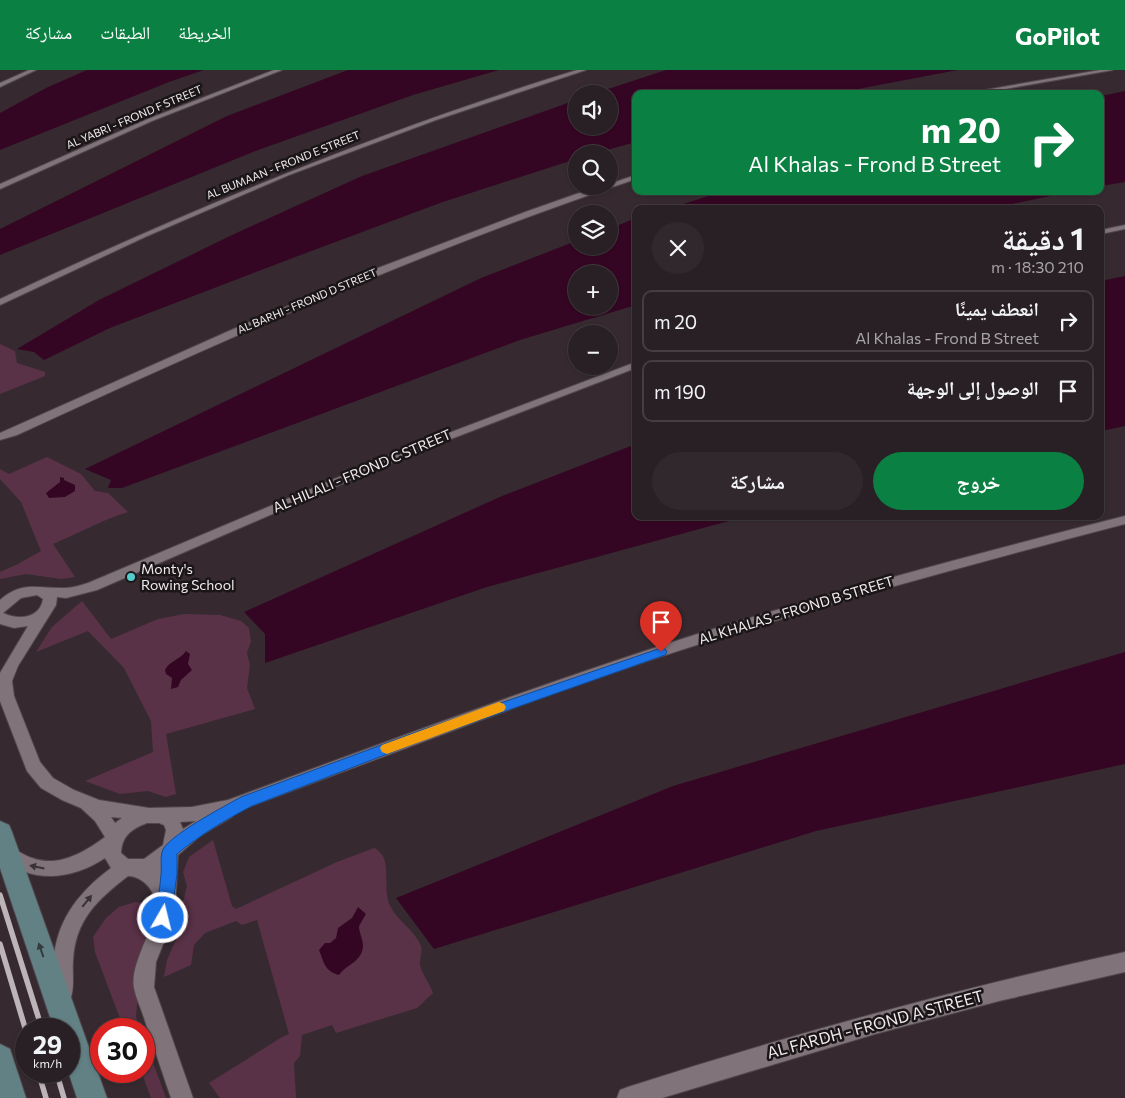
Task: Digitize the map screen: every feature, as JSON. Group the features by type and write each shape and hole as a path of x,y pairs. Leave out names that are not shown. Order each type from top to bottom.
{"main road":[{"path":"3,842 65,1018"},
{"path":"0,1059 11,1098"},
{"path":"80,1062 92,1098"}],"street":[{"path":"0,85 33,70"},
{"name":"AL YABRI - FROND F STREET","path":"0,187 143,123 279,70"},
{"name":"AL BUMAAN - FROND E STREET","path":"0,302 185,217 323,160 450,112 583,70"},
{"path":"989,90 1110,70"},
{"name":"AL BARHI - FROND D STREET","path":"618,183 632,178"},
{"name":"AL BARHI - FROND D STREET","path":"0,437 13,433 184,354 341,286 482,230 582,195"},
{"path":"1104,231 1125,226"},
{"name":"AL HILALI - FROND C STREET","path":"0,628 31,620 92,588 400,454 632,367"},
{"name":"AL BARHI - FROND D STREET","path":"0,442 13,433"},
{"name":"AL KHALAS - FROND B STREET","path":"80,800 117,811 152,815 210,812 246,802 528,697 715,634 955,563 1125,520"},
{"name":"AL HILALI - FROND C STREET","path":"0,607 17,594 31,591 66,593 92,588"},
{"path":"44,592 50,598 49,606 6,673 4,689 33,766 47,783 80,800 101,816 114,839 111,850 113,858 118,864 155,880 161,888 165,899"},
{"path":"0,607 8,622 17,623 22,634 17,655"},
{"name":"AL KHALAS - FROND B STREET","path":"171,849 209,822 246,802"},
{"path":"3,842 28,865 38,868 63,868 90,858 114,839 132,821 152,815 166,817 172,822 176,829 176,838 171,849 169,874 160,927 146,962 144,987 182,1098"},
{"path":"67,1018 64,950 70,927 92,895 131,868 154,863 171,849"},
{"name":"AL FARDH - FROND A STREET","path":"628,1098 842,1032 963,999 1125,962"}],"shaded area":[{"path":"87,70 204,70 169,82 0,150 0,113 46,88"},
{"path":"348,70 499,70 413,95 258,150 0,255 0,229 227,116"},
{"path":"666,70 958,70 853,90 632,90 632,143 618,147 618,145 568,145 568,162 440,203 298,256 110,328 44,360 34,352 17,349 99,300 232,235 362,176 568,103 568,135 618,135 618,86"},
{"path":"1125,91 1125,182 1104,186 1104,95"},
{"path":"712,195 1055,195 1008,205 680,205"},
{"path":"632,220 632,306 618,310 618,265 568,265 568,315 603,315 520,340 122,488 108,488 111,480 85,469 481,278 568,244 568,255 618,255 618,225"},
{"path":"1125,276 1125,426 1104,430 1104,280"},
{"path":"0,344 15,351 17,363 45,372 45,376 0,394"},
{"path":"632,446 632,520 732,520 487,587 265,663 265,634 244,612 502,496"},
{"path":"47,457 81,474 95,491 108,493 128,512 53,544 75,577 61,579 26,574 0,579 0,572 41,551 21,502 0,479 0,469 9,474"},
{"path":"60,477 75,485 75,491 65,497 49,498 46,493 60,482"},
{"path":"82,601 111,639 158,619 184,614 220,615 241,621 249,628 251,641 247,653 250,665 247,688 255,709 166,734 176,794 166,797 148,791 120,794 85,781 153,752 151,721 124,668 88,631 36,652 52,627"},
{"path":"186,651 190,654 188,664 192,670 181,680 178,687 171,689 172,678 166,674 165,670 169,664"},
{"path":"1125,652 1125,764 816,831 434,949 396,898 673,786"},
{"path":"213,840 232,906 236,909 337,862 374,848 380,852 385,864 387,893 391,907 394,913 414,934 421,946 420,965 433,993 417,1008 336,1033 332,1025 302,1035 300,1056 294,1063 296,1098 220,1098 209,1083 289,1034 257,920 242,925 236,921 205,933 194,945 191,965 164,977 167,960 178,935 181,910 187,886 183,872 189,857"},
{"path":"135,902 149,903 162,914 138,993 136,1018 120,1018 95,952 93,937 106,918 119,907"},
{"path":"358,907 366,914 359,926 363,943 362,951 360,956 339,975 327,968 319,950 325,943 330,943 336,938 338,928 352,918"},
{"path":"155,1068 166,1098 151,1098 145,1083 155,1083"}],"railway":[{"path":"0,895 39,1018"},
{"path":"0,944 22,1018"},
{"path":"42,1083 46,1098"},
{"path":"60,1083 64,1098"}],"slow traffic":[{"path":"387,748 499,707"}],"place":[{"name":"Monty's Rowing School","path":"131,577"}],"route":[{"path":"163,918 168,886 169,851 190,834 228,811 246,802 424,734 661,652"}]}
